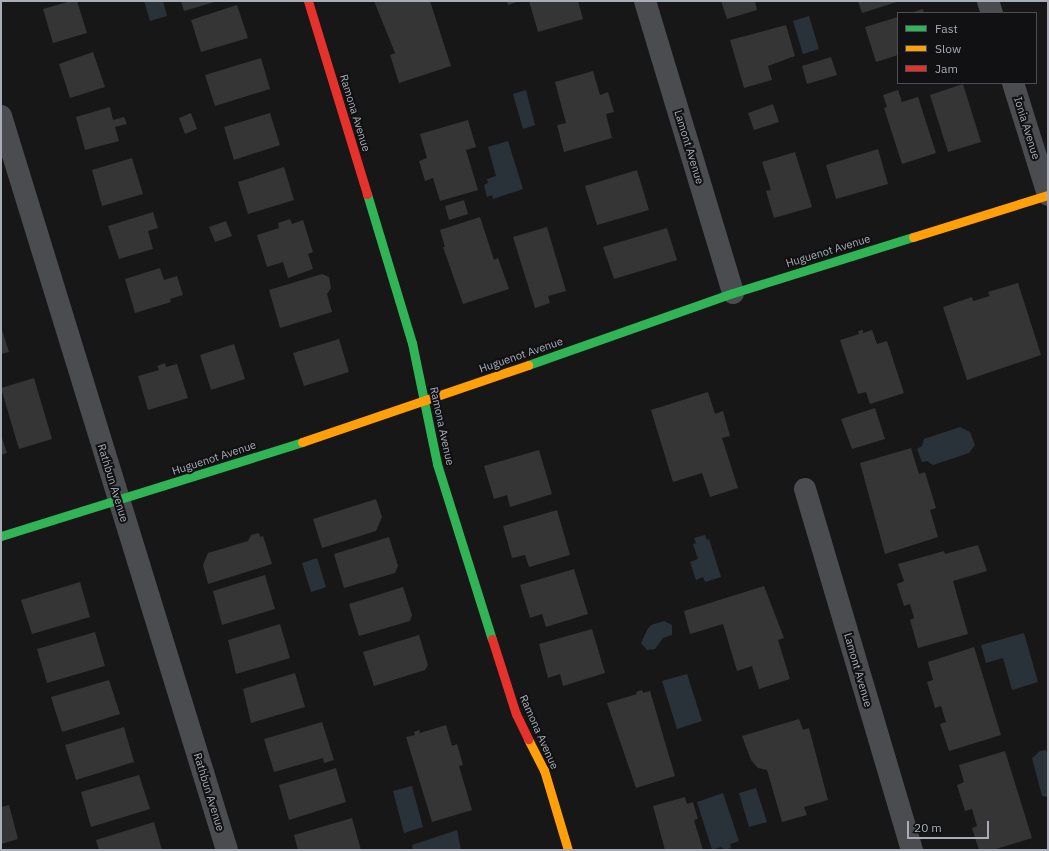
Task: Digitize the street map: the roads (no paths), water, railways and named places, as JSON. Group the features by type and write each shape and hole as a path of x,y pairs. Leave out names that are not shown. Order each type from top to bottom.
{"street":[{"name":"Ramona Avenue","path":"308,1 412,343 437,464 516,714 544,770 568,850"},
{"name":"Lamont Avenue","path":"645,1 733,293"},
{"path":"988,1 992,12"},
{"name":"Ionia Avenue","path":"1014,84 1048,195"},
{"name":"Rathbun Avenue","path":"1,116 118,501 227,850"},
{"name":"Huguenot Avenue","path":"1,536 118,501 424,401 733,293 1048,195"},
{"name":"Lamont Avenue","path":"805,489 912,850"}]}
